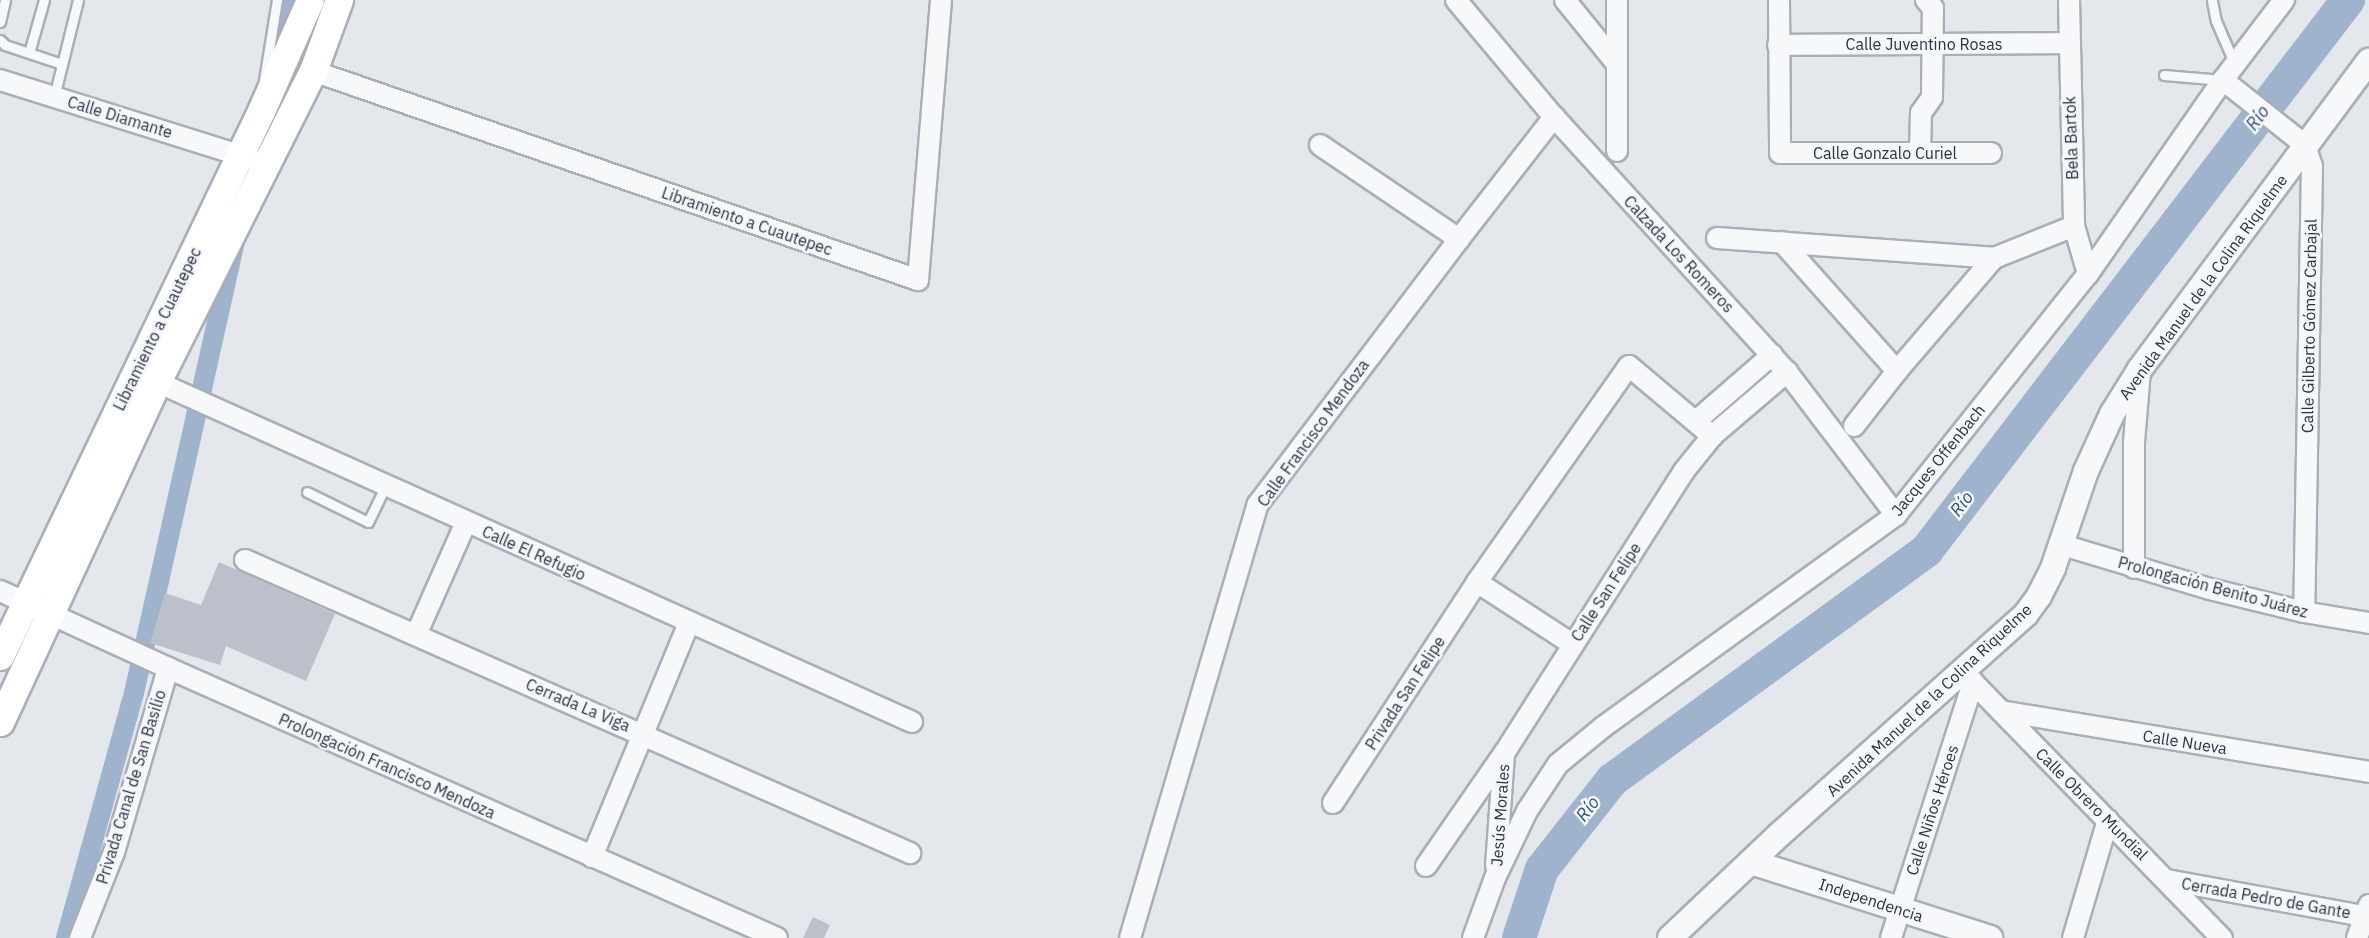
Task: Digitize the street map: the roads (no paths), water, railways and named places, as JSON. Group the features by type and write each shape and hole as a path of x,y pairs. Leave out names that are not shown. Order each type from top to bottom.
{"main road":[{"name":"Libramiento a Cuautepec","path":"0,722 38,608 310,0"},
{"name":"Libramiento a Cuautepec","path":"0,656 38,608 157,382 313,70 339,0"}],"street":[{"name":"Calzada Los Romeros","path":"1456,0 1554,117 1787,372 1896,515"},
{"path":"1565,0 1617,64"},
{"path":"1617,0 1617,151"},
{"path":"1778,45 1779,0"},
{"path":"1920,153 1921,113 1932,97 1933,8 1926,0"},
{"name":"Bela Bartok","path":"2069,0 2074,226 2088,274"},
{"name":"Jacques Offenbach","path":"1473,938 1495,878 1527,811 1558,764 1603,727 1896,515 2088,274 2231,78 2283,0"},
{"name":"Libramiento a Cuautepec","path":"313,70 918,280 941,1"},
{"name":"Calle Juventino Rosas","path":"1778,45 2069,43"},
{"name":"Calle Gonzalo Curiel","path":"1778,45 1780,153 1991,153"},
{"name":"Avenida Manuel de la Colina Riquelme","path":"1670,938 1751,862 1967,676 2026,614 2039,596 2053,568 2059,544 2086,471 2112,414 2140,369 2299,140 2369,61"},
{"path":"2231,78 2299,140"},
{"name":"Calle Diamante","path":"0,80 267,163"},
{"name":"Calle Francisco Mendoza","path":"1130,938 1258,504 1554,117"},
{"name":"Calle Gilberto Gómez Carbajal","path":"2299,140 2312,166 2304,612"},
{"path":"1320,145 1459,239"},
{"path":"1717,238 1994,258 2074,226"},
{"path":"1782,242 1897,370"},
{"path":"1854,426 1897,370 1994,258"},
{"path":"1696,421 1772,355"},
{"path":"1572,644 1477,582 1629,366 1712,436"},
{"path":"2134,568 2134,442 2140,369"},
{"name":"Calle San Felipe","path":"1505,752 1684,471 1712,436 1787,372"},
{"name":"Calle El Refugio","path":"157,382 912,722"},
{"path":"416,635 466,522"},
{"name":"Prolongación Benito Juárez","path":"2059,544 2134,568 2304,612 2369,623"},
{"name":"Cerrada La Viga","path":"245,560 643,733 910,853"},
{"name":"Privada San Felipe","path":"1334,803 1477,582"},
{"name":"Prolongación Francisco Mendoza","path":"0,591 168,668 777,938"},
{"path":"592,857 689,623"},
{"name":"Privada Canal de San Basilio","path":"80,938 114,852 168,668"},
{"name":"Calle Obrero Mundial","path":"1967,676 2222,938"},
{"name":"Calle Niños Héroes","path":"1891,938 1967,676"},
{"name":"Calle Nueva","path":"2001,711 2369,772"},
{"path":"1426,866 1505,752"},
{"name":"Jesús Morales","path":"1495,878 1505,752"},
{"path":"2073,938 2108,820"},
{"name":"Independencia","path":"1751,862 1990,938"},
{"name":"Cerrada Pedro de Gante","path":"2168,880 2368,913"},
{"path":"2357,938 2368,913"}],"lane":[{"path":"0,22 5,0"},
{"path":"28,53 44,0"},
{"path":"54,97 78,0"},
{"path":"261,111 265,62 277,0"},
{"path":"2164,75 2231,78 2212,1"},
{"path":"0,40 5,45 62,64"},
{"path":"307,492 368,522 386,485"}],"waterway":[{"path":"279,49 290,0"},
{"name":"Río","path":"1519,938 1542,869 1612,780 1927,550 2348,0"},
{"path":"66,938 134,693 235,241"}]}
